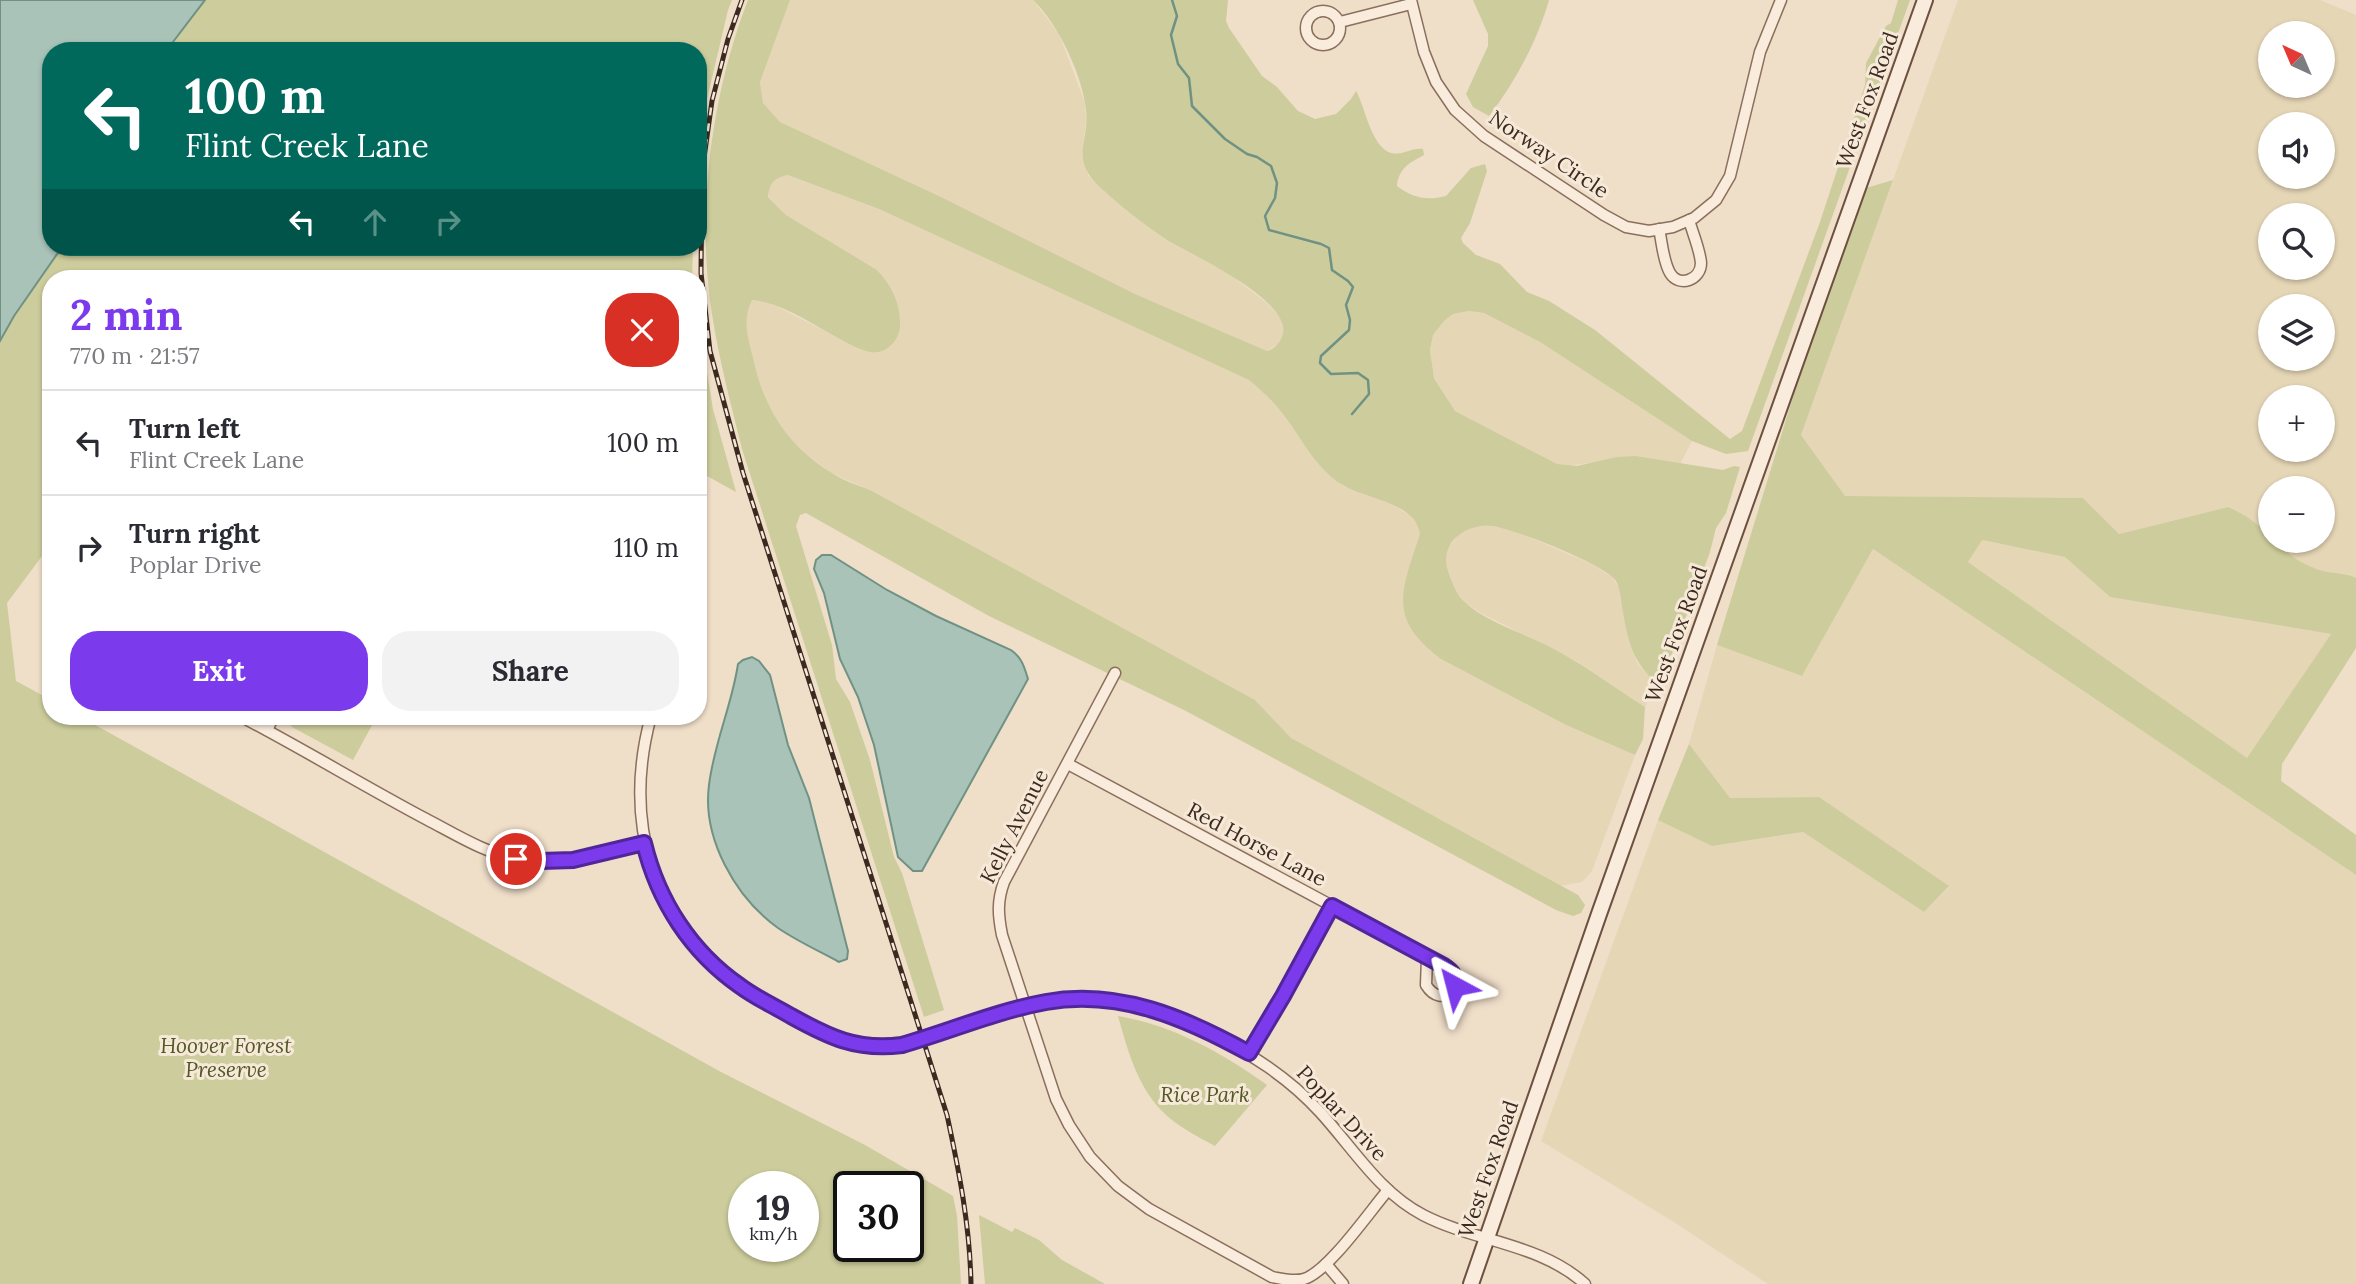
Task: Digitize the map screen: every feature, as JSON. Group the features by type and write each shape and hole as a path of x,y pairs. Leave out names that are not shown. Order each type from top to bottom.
{"street":[{"name":"Norway Circle","path":"1411,2 1424,52 1436,82 1455,110 1484,136 1604,215 1626,227 1649,231 1689,220 1716,200 1730,176 1760,52 1781,0"},
{"name":"West Fox Road","path":"1471,1284 1598,914 1925,0"},
{"path":"1340,22 1411,2"},
{"path":"1659,229 1670,274 1678,280 1688,281 1697,275 1701,265 1689,220"},
{"name":"Kelly Avenue","path":"1115,673 999,897 998,912 1002,935 1056,1099 1079,1141 1103,1172 1132,1198 1272,1276 1307,1281 1326,1264 1388,1190"},
{"path":"257,725 475,845 516,859 573,860 644,843"},
{"path":"267,730 270,725"},
{"name":"Poplar Drive","path":"647,725 641,770 641,816 649,862 662,896 682,929 706,957 746,990 832,1038 863,1046 902,1045 1049,1002 1080,999 1129,1003 1156,1009 1249,1053 1300,1092 1388,1190 1423,1214 1534,1253 1574,1274 1585,1284"},
{"name":"Red Horse Lane","path":"1068,764 1427,958"},
{"path":"1249,1053 1332,906"},
{"path":"1326,1264 1343,1284"}],"shaded area":[{"path":"0,0 205,0 173,42 42,42 42,256 56,256 46,270 42,270 42,276 0,341"},
{"path":"790,0 1033,0 1059,34 1085,103 1083,148 1088,175 1106,193 1168,241 1225,271 1268,304 1281,318 1284,327 1278,344 1267,351 1135,294 939,196 780,122 763,103 760,82"},
{"path":"1958,0 2320,0 2356,15 2356,578 2310,567 2286,553 2335,553 2335,476 2258,476 2258,525 2227,507 2118,534 2083,498 1845,496 1801,435"},
{"path":"788,175 879,209 1249,380 1283,413 1317,463 1327,473 1343,486 1391,504 1409,515 1419,526 1441,659 1566,725 1635,755 1592,871 1582,882 1559,886 1291,738 1255,700 870,490 831,473 800,449 782,430 769,408 755,369 746,328 746,312 752,300 768,302 870,352 877,270 786,215 768,196 770,185 777,177"},
{"path":"1469,311 1484,313 1540,342 1692,441 1680,464 1636,456 1568,466 1557,464 1455,411 1434,377 1430,350 1433,335 1444,321 1453,314"},
{"path":"1474,526 1513,530 1591,564 1612,577 1619,588 1624,619 1637,662 1657,683 1645,707 1578,662 1481,613 1465,602 1455,590 1446,566 1446,551 1459,534"},
{"path":"1981,540 2065,557 2110,597 2331,634 2248,759 1968,562"},
{"path":"1873,549 2356,875 2356,1284 1768,1284 1674,1222 1541,1141 1658,820 1713,846 1803,832 1924,912 1949,887 1819,797 1730,798 1689,744 1717,645 1802,676"},
{"path":"822,555 831,555 887,590 936,616 1011,650 1020,659 1027,674 1028,679 922,871 913,871 898,857 874,745 858,697 840,659 824,593 814,569 816,560"},
{"path":"752,657 759,661 770,675 788,745 809,798 848,951 847,959 839,962 785,933 762,915 735,883 716,845 708,805 711,769 738,664"}],"green space":[{"path":"205,0 732,0 707,99 707,42 173,42"},
{"path":"748,0 790,0 760,82 763,103 780,122 939,196 1135,294 1267,351 1276,346 1282,337 1282,323 1274,309 1239,281 1167,240 1092,179 1083,158 1087,117 1078,76 1059,34 1033,0 1228,0 1226,21 1229,28 1262,76 1277,87 1298,111 1315,119 1336,114 1356,91 1374,135 1384,149 1395,154 1423,149 1424,155 1402,170 1397,186 1403,190 1426,198 1446,196 1471,168 1485,164 1487,171 1470,223 1461,238 1463,243 1476,255 1500,264 1527,292 1549,301 1595,330 1730,439 1742,431 1820,222 1865,85 1866,63 1886,26 1891,23 1898,0 1910,0 1748,451 1726,454 1692,441 1540,342 1484,313 1469,311 1453,314 1433,335 1430,350 1434,378 1455,411 1557,464 1577,466 1617,457 1636,456 1723,470 1740,467 1726,513 1716,528 1710,552 1660,686 1637,660 1627,630 1618,587 1609,574 1557,548 1491,526 1465,531 1455,538 1447,553 1446,565 1453,584 1463,600 1474,610 1572,659 1645,707 1643,739 1635,755 1566,725 1441,659 1424,644 1405,616 1403,602 1408,571 1420,534 1416,523 1399,508 1351,489 1332,477 1316,461 1279,409 1249,380 879,209 788,175 776,179 770,188 768,197 786,215 877,270 894,294 900,315 900,329 892,345 882,351 870,352 851,345 798,315 775,305 752,300 747,315 747,329 763,393 779,423 801,449 835,475 870,490 1255,700 1291,738 1578,895 1585,905 1581,913 1573,916 1556,910 1184,710 989,616 806,513 800,515 796,526 832,645 836,679 850,702 870,760 894,857 902,873 944,1010 924,1017 742,449 715,331 707,275 707,195 716,114 735,37"},
{"path":"1473,0 1549,0 1524,61 1489,116 1473,107 1466,94 1488,46 1488,34"},
{"path":"1893,180 1801,435 1845,496 2083,498 2119,534 2228,507 2258,526 2258,553 2288,553 2320,570 2356,578 2356,648 2282,764 2281,781 2356,835 2356,875 1873,549 1802,676 1717,645 1856,191","holes":["1982,540 2065,557 2110,597 2331,634 2247,758 1968,562"]},
{"name":"Hoover Forest Preserve","path":"56,256 693,256 692,270 46,270"},
{"name":"Hoover Forest Preserve","path":"42,276 42,556 7,603 16,681 42,695 42,725 95,725 721,1072 865,1145 910,1171 833,1171 833,1262 924,1262 924,1179 953,1196 957,1216 961,1284 0,1284 0,341"},
{"path":"707,372 713,409 736,492 707,476"},
{"path":"291,725 372,725 353,760"},
{"path":"1689,744 1730,798 1819,797 1949,886 1924,912 1803,832 1712,846 1658,820"},
{"name":"Rice Park","path":"1118,1016 1177,1033 1233,1062 1267,1085 1215,1146 1173,1121 1153,1100 1134,1066"},
{"path":"979,1215 1012,1232 1015,1228 1039,1240 1062,1260 1105,1284 985,1284"}],"waterway":[{"path":"1172,0 1177,16 1171,35 1178,64 1189,78 1192,106 1225,139 1271,166 1277,183 1275,198 1265,216 1269,230 1329,248 1332,270 1353,287 1346,305 1350,320 1349,330 1321,356 1320,363 1331,374 1358,373 1368,380 1369,394 1352,414"}],"railway":[{"path":"707,136 712,101 728,39 742,0"},
{"path":"701,256 701,270"},
{"path":"707,325 710,351 743,473 947,1115 966,1220 971,1284"}],"route":[{"path":"516,859 573,860 644,843 662,896 682,929 721,972 753,995 832,1038 863,1046 902,1045 1041,1003 1091,999 1156,1009 1249,1053 1332,906 1444,966 1451,971 1455,986"}]}
